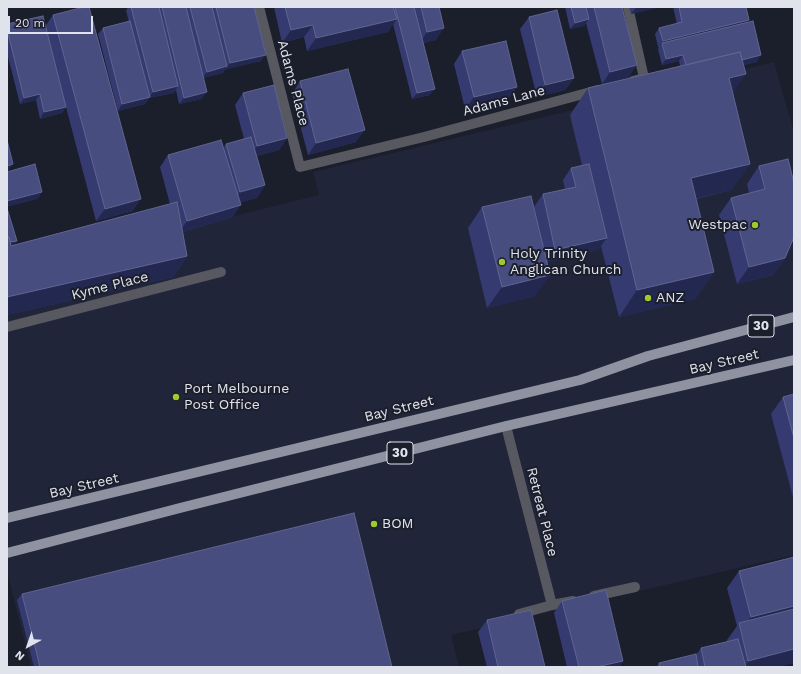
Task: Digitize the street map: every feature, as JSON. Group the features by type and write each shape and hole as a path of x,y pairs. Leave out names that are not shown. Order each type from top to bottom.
{"main road":[{"name":"Bay Street","path":"7,518 580,380 648,356 794,317"},
{"name":"Bay Street","path":"7,553 506,426 794,360"}],"lane":[{"name":"Adams Place","path":"258,7 300,167"},
{"path":"621,84 644,78 628,7"},
{"name":"Adams Lane","path":"300,167 424,137 606,88"},
{"name":"Kyme Place","path":"7,327 221,272"},
{"name":"Retreat Place","path":"506,426 552,606"},
{"path":"516,615 635,587"}],"shaded area":[{"path":"774,62 794,132 794,555 451,635 459,667 31,667 7,572 7,250 190,227 319,195 313,172"}],"building":[{"path":"89,7 141,199 105,209 53,15"},
{"path":"131,7 159,7 178,86 153,92"},
{"path":"162,7 186,7 207,92 184,98"},
{"path":"190,7 212,7 227,66 207,72"},
{"path":"216,7 254,7 266,55 230,63"},
{"path":"285,7 393,7 397,19 316,38 313,25 291,30"},
{"path":"395,7 414,7 435,89 417,93"},
{"path":"421,7 439,7 444,28 427,32"},
{"path":"571,7 586,7 589,19 575,23"},
{"path":"594,7 622,7 637,65 610,72"},
{"path":"679,7 746,7 749,20 663,41 659,28 682,22"},
{"path":"557,10 574,78 545,85 529,17"},
{"path":"43,16 66,107 44,112 40,94 24,98 7,29 7,24"},
{"path":"130,21 150,97 122,104 103,28"},
{"path":"753,21 761,55 742,60 740,52 686,65 683,55 666,59 662,43"},
{"path":"506,41 517,87 474,97 462,51"},
{"path":"740,52 746,74 729,78 750,164 691,178 714,272 637,290 588,88"},
{"path":"348,69 365,130 316,143 300,81"},
{"path":"274,85 287,138 257,146 243,93"},
{"path":"251,137 265,185 240,192 226,144"},
{"path":"7,140 13,164 7,166"},
{"path":"221,140 241,205 187,221 168,155"},
{"name":"Westpac","path":"788,159 794,183 794,237 785,258 749,267 731,198 765,189 759,166"},
{"path":"35,164 42,192 7,201 7,172"},
{"path":"589,164 607,238 555,250 543,194 576,187 571,168"},
{"path":"531,196 550,275 502,287 482,207"},
{"path":"177,202 187,256 7,297 7,237 9,237 11,246"},
{"path":"7,208 17,241 10,242 9,237 7,237"},
{"path":"794,394 794,438 783,397"},
{"path":"354,513 392,667 40,667 22,594"},
{"path":"794,557 794,606 751,617 739,571"},
{"path":"606,590 623,661 596,667 579,667 562,601"},
{"path":"794,609 794,649 748,661 739,623"},
{"path":"531,610 545,667 498,667 487,620"},
{"path":"738,639 746,667 705,667 701,648"},
{"path":"696,654 698,667 660,667 659,663"}],"place":[{"name":"Westpac","path":"755,225"},
{"name":"Holy Trinity Anglican Church","path":"502,262"},
{"name":"ANZ","path":"648,298"},
{"name":"Port Melbourne Post Office","path":"176,397"},
{"name":"BOM","path":"374,524"}]}
